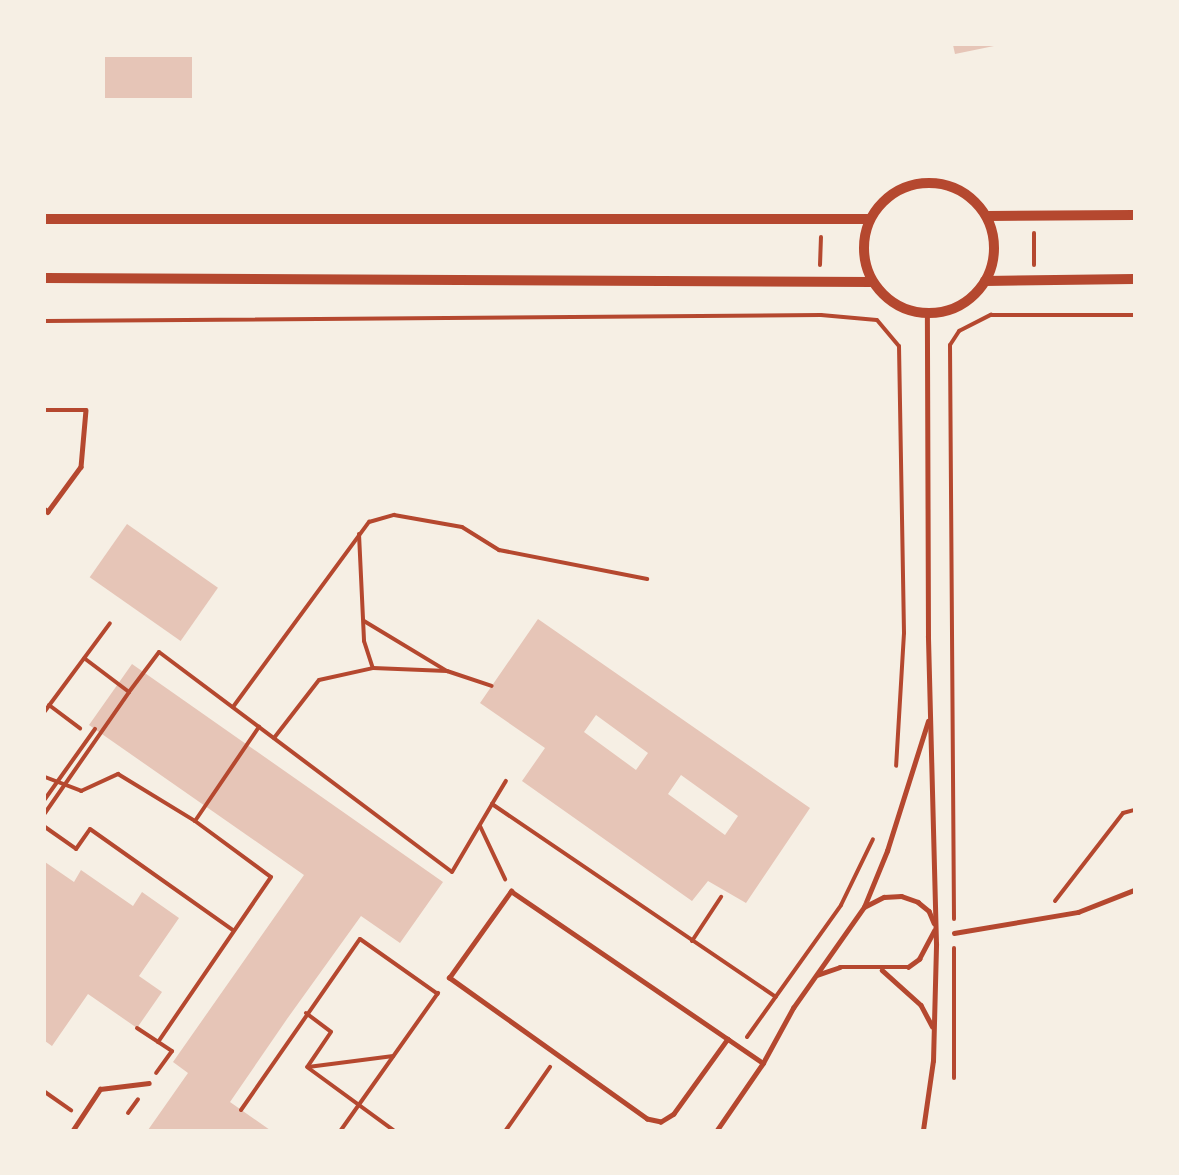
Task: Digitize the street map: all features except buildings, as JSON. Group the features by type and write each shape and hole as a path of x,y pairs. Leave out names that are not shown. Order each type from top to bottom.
{"street":[{"path":"918,184 938,184 959,190 987,216 993,253 986,281 956,308 927,315 896,305 872,282 862,250 869,219 891,194 918,184"},
{"path":"987,216 1134,215"},
{"path":"45,219 869,219"},
{"path":"45,279 872,282"},
{"path":"986,281 1134,279"}],"lane":[{"path":"923,1130 934,1029 936,928 930,712 927,315"},
{"path":"45,410 86,410 81,467 48,512 45,510"},
{"path":"717,1130 763,1063 793,1008 864,907 887,851 930,712"},
{"path":"954,933 1078,912 1134,890"},
{"path":"728,1039 674,1114 661,1122 647,1119 449,978 511,891 728,1039 740,1048 763,1063"},
{"path":"864,907 884,897 901,896 918,902 929,911 936,928"},
{"path":"817,975 840,967 882,970 908,967 919,959 936,928"},
{"path":"882,970 921,1005 934,1029"},
{"path":"73,1130 100,1089 149,1083"}],"path":[{"path":"1034,230 1035,269"},
{"path":"820,236 820,270"},
{"path":"45,321 775,315 877,320 899,346 904,633 902,717 896,772"},
{"path":"954,1078 955,918 950,345 959,331 991,315 1134,315"},
{"path":"233,707 369,522 394,515 462,526 500,550 647,579"},
{"path":"359,534 364,641 373,668"},
{"path":"363,621 447,671 492,686"},
{"path":"45,711 110,623"},
{"path":"45,813 95,739 159,652 452,872 506,781"},
{"path":"84,658 129,692"},
{"path":"274,738 319,680 373,668 447,671"},
{"path":"49,705 80,728"},
{"path":"195,820 259,727"},
{"path":"45,799 95,729"},
{"path":"45,777 81,791 118,774 195,820 271,877 158,1042"},
{"path":"492,804 793,1008"},
{"path":"1053,903 1123,813 1134,810"},
{"path":"479,825 511,891"},
{"path":"46,828 76,849 90,830 234,931"},
{"path":"740,1048 841,905 876,832"},
{"path":"692,941 721,897"},
{"path":"955,918 965,916"},
{"path":"241,1110 306,1013 360,939 438,994"},
{"path":"341,1130 449,978"},
{"path":"306,1013 331,1032 307,1067"},
{"path":"506,1130 558,1055"},
{"path":"307,1067 394,1056"},
{"path":"307,1067 393,1130"},
{"path":"45,1092 81,1117"}]}
